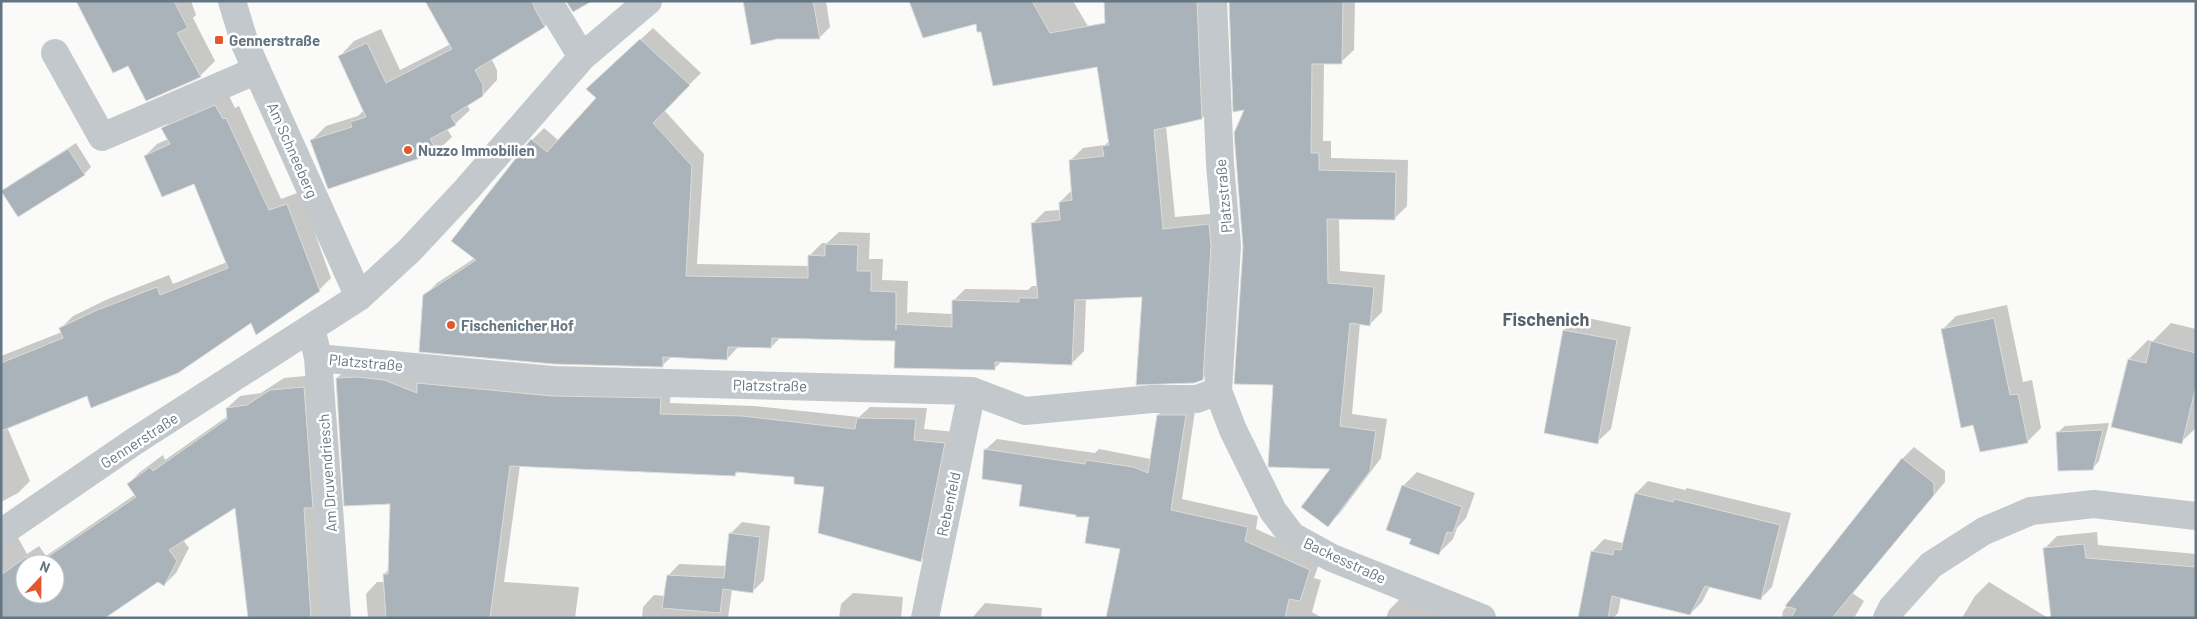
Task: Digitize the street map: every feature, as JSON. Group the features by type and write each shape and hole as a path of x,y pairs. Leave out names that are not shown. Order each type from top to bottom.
{"street":[{"name":"Am Schneeberg","path":"232,1 245,44 359,297"},
{"path":"548,1 582,57"},
{"name":"Gennerstraße","path":"1,533 134,441 311,330 359,297 409,251 467,189 582,57 648,1"},
{"name":"Platzstraße","path":"1213,1 1220,164 1227,246 1218,391 1233,430"},
{"path":"55,53 102,137 257,70"},
{"name":"Am Druvendriesch","path":"311,330 318,358 338,618"},
{"name":"Platzstraße","path":"318,358 553,380 972,390 1025,411 1152,399 1196,399 1218,391"},
{"name":"Rebenfeld","path":"925,618 972,390"},
{"name":"Backesstraße","path":"1233,430 1273,511 1292,536 1332,558 1482,618"},
{"path":"1887,618 1892,608 1931,565 1984,531 2031,511 2094,504 2196,516"}],"building":[{"path":"76,1 174,1 188,28 177,33 201,77 146,101 128,66 113,73"},
{"path":"425,1 532,1 545,27 475,70 483,85 483,96 451,116 456,125 430,139 438,152 328,189 310,140 352,127 350,122 366,117 338,56 367,43 386,83 452,49"},
{"path":"566,1 592,1 573,12"},
{"path":"743,1 813,1 820,39 777,39 751,45"},
{"path":"909,1 1032,1 1050,33 1105,23 1104,1 1197,1 1202,119 1154,130 1163,229 1209,224 1211,246 1203,380 1194,383 1136,385 1142,297 1075,300 1072,365 995,362 995,370 894,368 895,341 772,338 771,348 728,347 727,360 663,357 663,367 554,364 419,352 423,295 476,260 451,241 531,139 547,152 596,98 586,89 640,39 690,85 653,123 692,166 686,276 808,278 808,255 825,256 825,244 858,245 857,271 871,271 871,291 896,292 896,324 952,327 952,300 1019,302 1019,298 1038,298 1031,223 1060,220 1059,202 1072,200 1069,160 1104,156 1102,146 1109,145 1097,67 993,86 981,32 977,32 976,24 923,38"},
{"path":"1229,1 1343,1 1342,64 1312,64 1311,153 1319,153 1319,170 1396,172 1395,220 1327,219 1328,283 1374,287 1370,326 1350,323 1340,426 1376,431 1370,471 1328,527 1301,507 1330,469 1268,467 1273,385 1234,384 1243,247 1234,133 1244,110 1233,112"},
{"path":"215,105 223,119 226,118 269,210 287,204 320,291 256,335 251,323 178,373 91,408 87,396 1,431 1,363 63,338 59,328 95,311 157,287 160,295 228,268 194,184 162,197 144,156 170,144 161,128"},
{"path":"68,149 85,175 18,217 1,191"},
{"path":"1994,318 2010,395 2018,394 2028,443 1980,452 1973,425 1961,428 1941,329"},
{"path":"1563,330 1617,340 1598,444 1544,433"},
{"path":"2151,341 2196,353 2196,386 2182,444 2111,427 2128,359 2146,363"},
{"path":"357,377 384,380 417,393 417,383 552,396 661,398 660,414 742,416 855,429 857,418 916,419 914,440 945,443 921,562 818,533 824,487 794,484 794,477 736,472 735,476 510,466 490,618 386,618 383,574 388,574 390,504 344,506 336,378"},
{"path":"304,387 313,508 304,508 311,618 248,618 235,508 169,550 177,561 164,586 158,582 105,618 1,618 1,575 15,565 15,604 65,604 65,554 52,554 136,497 127,484 150,467 153,471 227,419 226,408 247,405 270,390"},
{"path":"1157,415 1186,415 1171,510 1248,527 1245,541 1310,570 1300,601 1289,599 1285,618 1106,618 1120,549 1085,543 1089,517 1076,517 1076,515 1019,506 1022,485 982,479 984,449 1085,464 1086,460 1133,467 1148,473"},
{"path":"2103,430 2093,470 2058,471 2056,432"},
{"path":"1902,458 1934,483 1934,495 1832,618 1791,618 1796,609 1785,606"},
{"path":"1402,485 1462,507 1453,533 1447,532 1439,555 1409,544 1411,539 1386,530"},
{"path":"1635,493 1673,502 1674,499 1780,525 1761,600 1705,586 1690,615 1612,596 1608,618 1578,618 1591,551 1613,555 1614,549 1621,550"},
{"path":"729,533 760,537 753,593 723,589 720,613 662,608 667,575 724,578"},
{"path":"2084,544 2086,558 2196,567 2196,618 2051,618 2043,548"}],"place":[{"name":"Gennerstraße","path":"219,40"},
{"name":"Nuzzo Immobilien","path":"408,150"},
{"name":"Fischenicher Hof","path":"451,325"}],"district":[{"name":"Fischenich","path":"1546,319"}]}
